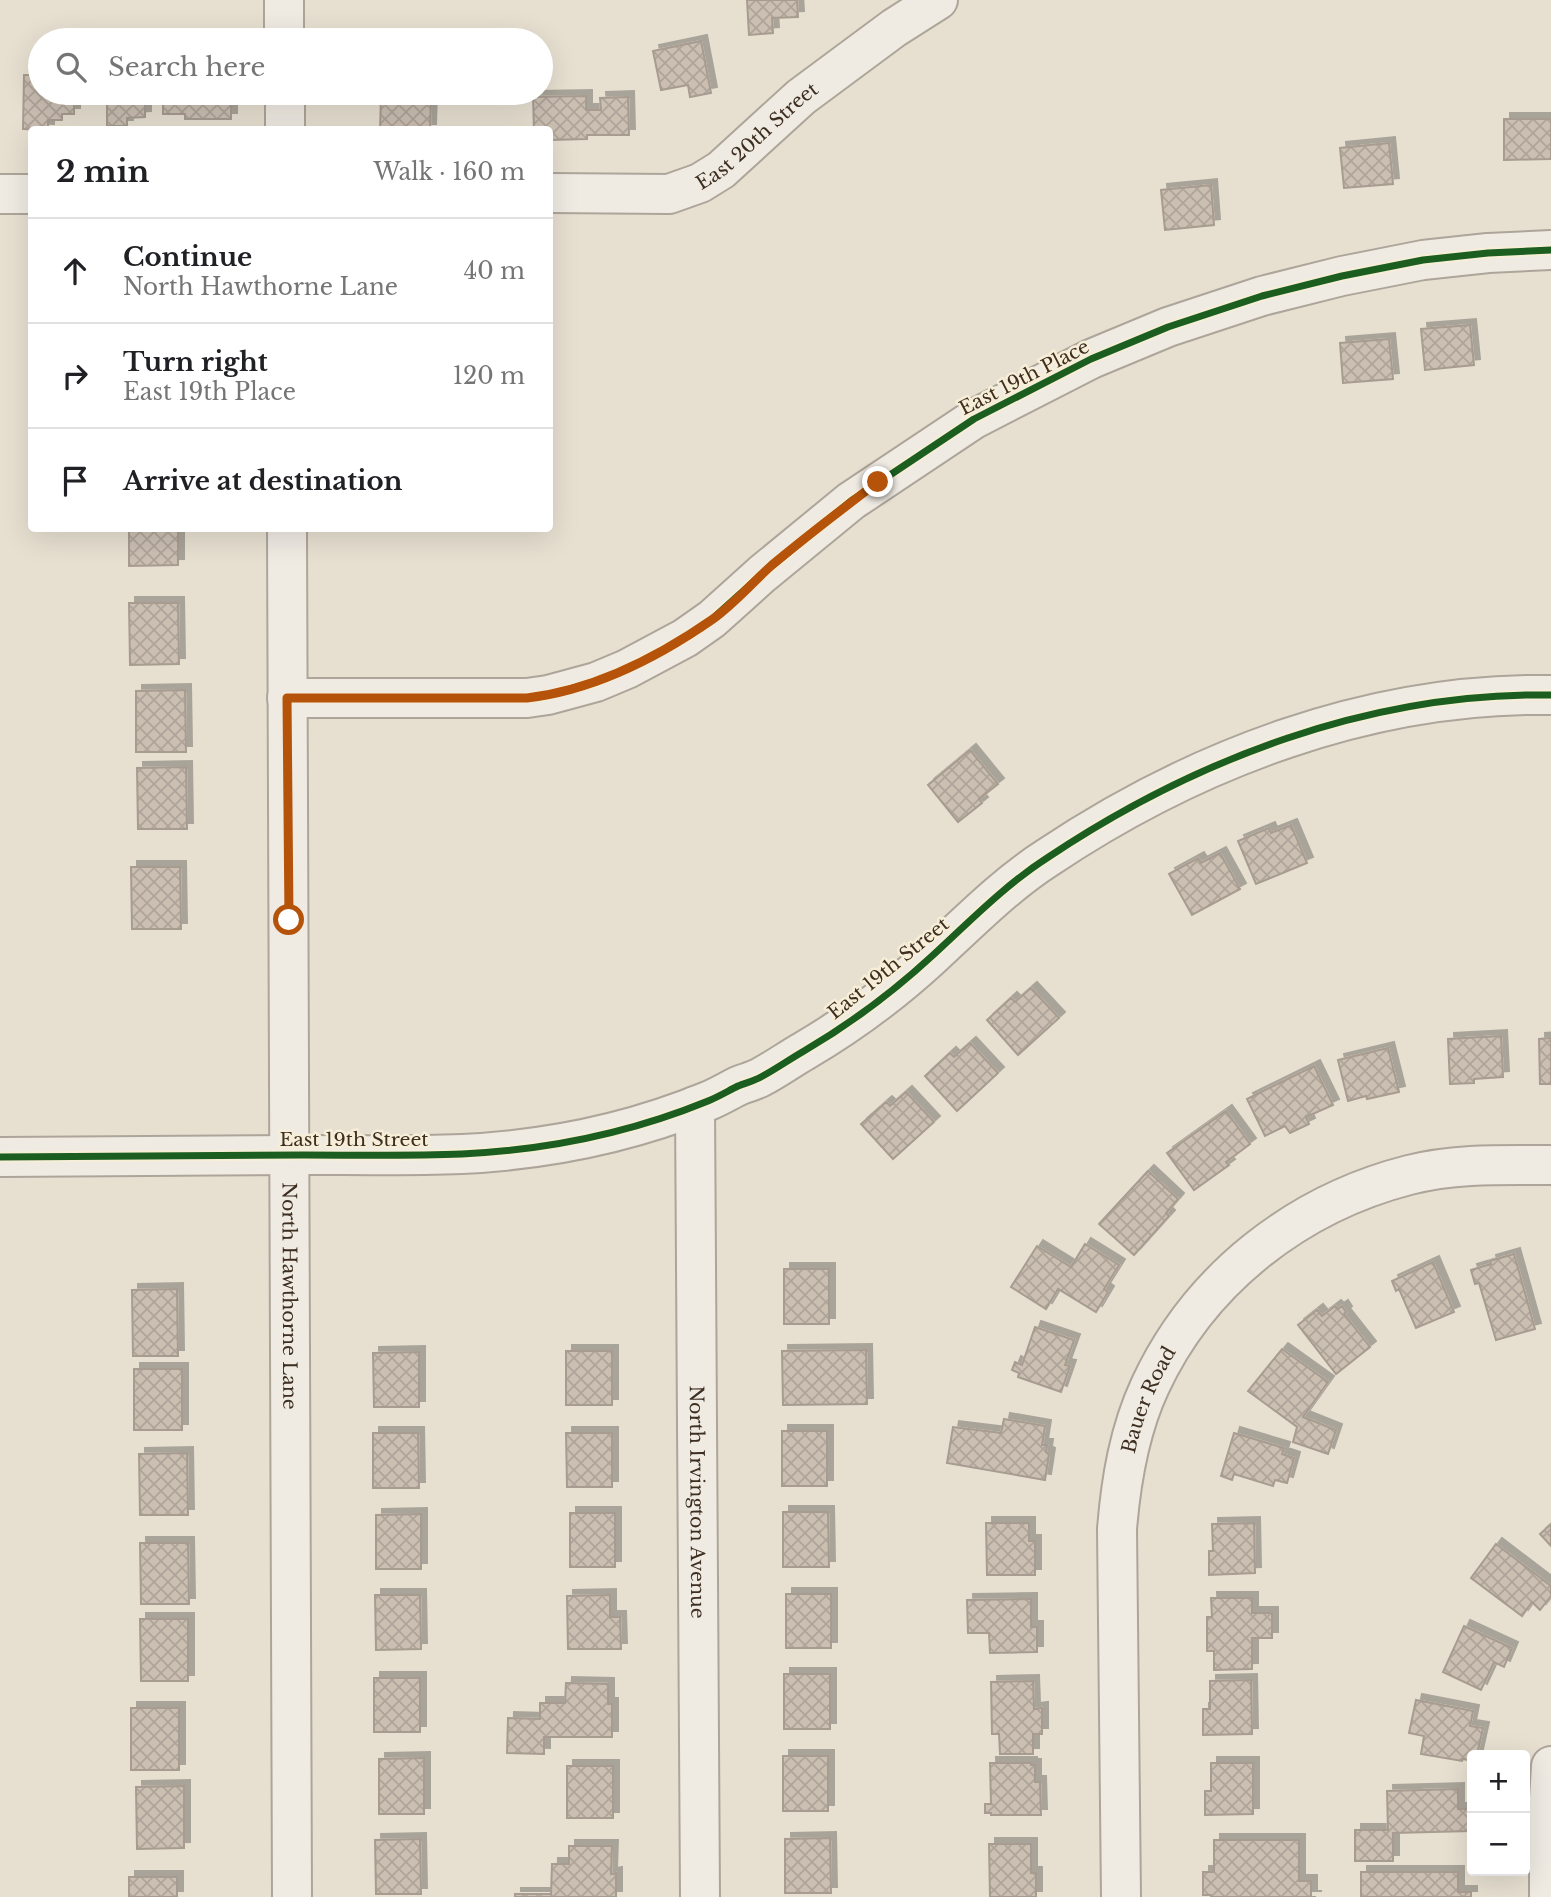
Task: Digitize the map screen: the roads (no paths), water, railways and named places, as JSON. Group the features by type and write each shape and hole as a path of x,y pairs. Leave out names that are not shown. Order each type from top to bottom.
{"street":[{"path":"284,0 285,28"},
{"name":"East 20th Street","path":"553,193 668,194 700,183 721,170 801,97 894,28 938,0"},
{"path":"285,105 285,126"},
{"path":"0,194 28,194"},
{"name":"East 19th Place","path":"287,698 527,698 596,682 657,654 712,619 772,565 851,501 932,445 1017,395 1091,359 1168,327 1277,291 1423,260 1551,250"},
{"name":"North Hawthorne Lane","path":"287,532 292,1897"},
{"name":"East 19th Street","path":"0,1157 462,1154 609,1134 695,1106 756,1080 855,1019 1046,858 1145,797 1236,756 1313,730 1394,709 1509,694 1551,695"},
{"name":"North Irvington Avenue","path":"695,1106 700,1897"},
{"name":"Bauer Road","path":"1121,1897 1116,1530 1128,1449 1150,1385 1166,1356 1193,1317 1237,1266 1275,1235 1347,1195 1426,1172 1491,1165 1551,1164"},
{"path":"1549,1897 1551,1766"}]}
